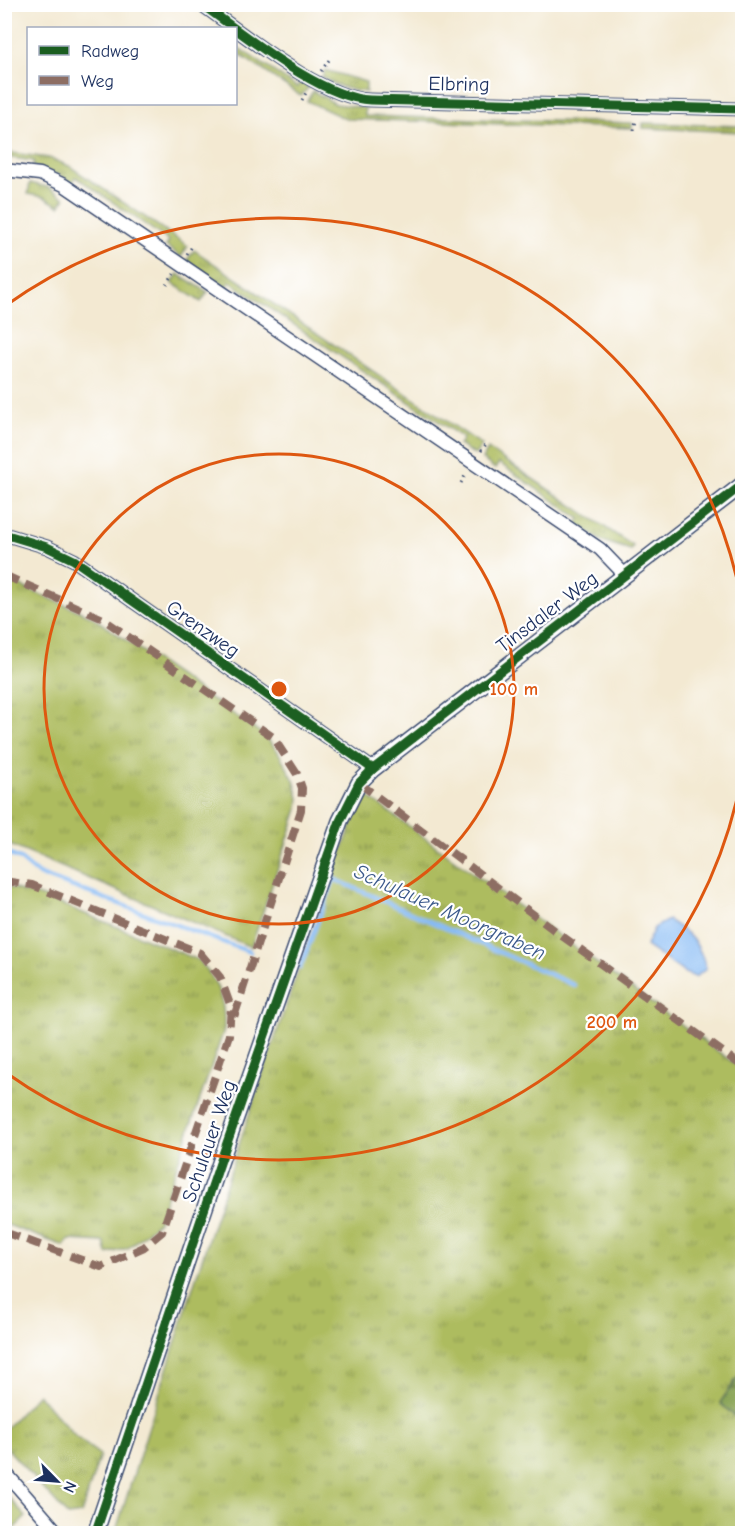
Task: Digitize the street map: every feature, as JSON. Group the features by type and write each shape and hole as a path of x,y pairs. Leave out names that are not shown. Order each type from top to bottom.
{"street":[{"name":"Elbring","path":"201,4 235,27"},
{"name":"Elbring","path":"237,28 323,87 346,97 742,109"},
{"path":"4,170 40,174 64,185 600,549 625,575"},
{"name":"Tinsdaler Weg","path":"373,769 742,485"},
{"name":"Grenzweg","path":"4,534 47,547 74,560 373,769"},
{"name":"Schulauer Weg","path":"94,1533 219,1163 340,821 359,783 373,769"},
{"path":"4,1471 59,1533"}],"green space":[{"path":"237,47 297,87 301,81 309,87 301,96 237,53"},
{"path":"325,70 366,82 366,92 332,83 322,77"},
{"path":"313,91 336,104 365,108 365,116 632,123 632,128 346,119 307,101"},
{"path":"643,123 742,126 742,132 643,128"},
{"path":"5,152 49,158 69,166 188,246 181,257 166,246 169,241 76,177 72,183 59,175 33,167 34,161 5,157"},
{"path":"30,183 48,187 65,198 59,206 44,197 28,194"},
{"path":"194,250 482,445 475,455 459,445 463,438 230,282 226,287 187,260"},
{"path":"178,274 208,292 201,302 172,283"},
{"path":"488,449 633,546 631,550 602,541 577,524 580,519 499,463 495,469 482,459"},
{"path":"4,579 91,616 264,735 277,750 294,780 299,798 298,809 251,947 5,843"},
{"path":"366,795 742,1069 742,1371 720,1403 742,1423 742,1533 115,1534 262,1077 325,896 359,806"},
{"path":"5,886 46,898 199,960 219,992 222,1001 224,1030 157,1223 128,1248 107,1254 104,1242 69,1240 64,1246 5,1224"},
{"path":"742,1371 742,1423 720,1403"},
{"path":"38,1394 76,1437 100,1455 81,1514 68,1516 5,1446 5,1429"},
{"path":"4,1492 26,1517 9,1533 5,1533"}],"water":[{"path":"668,920 693,940 701,953 706,969 695,977 685,973 646,946 654,928"}],"waterway":[{"name":"Schulauer Moorgraben","path":"4,852 20,859 38,874 250,952"},
{"name":"Schulauer Moorgraben","path":"300,968 334,879 574,985"}],"marked path":[{"path":"4,575 103,619 273,737 297,774 302,788 301,810 234,1017"},
{"path":"359,783 562,936 742,1066"},
{"path":"4,881 32,885 200,953 220,977 231,1007 229,1035 162,1232 144,1247 101,1267 4,1232"}],"cycle path":[{"path":"201,4 233,27"},
{"path":"237,30 306,77 350,97 370,100 742,109"},
{"path":"95,1534 220,1163 340,821 359,783 373,769 742,485"},
{"path":"4,534 47,547 74,560 373,769"}]}
